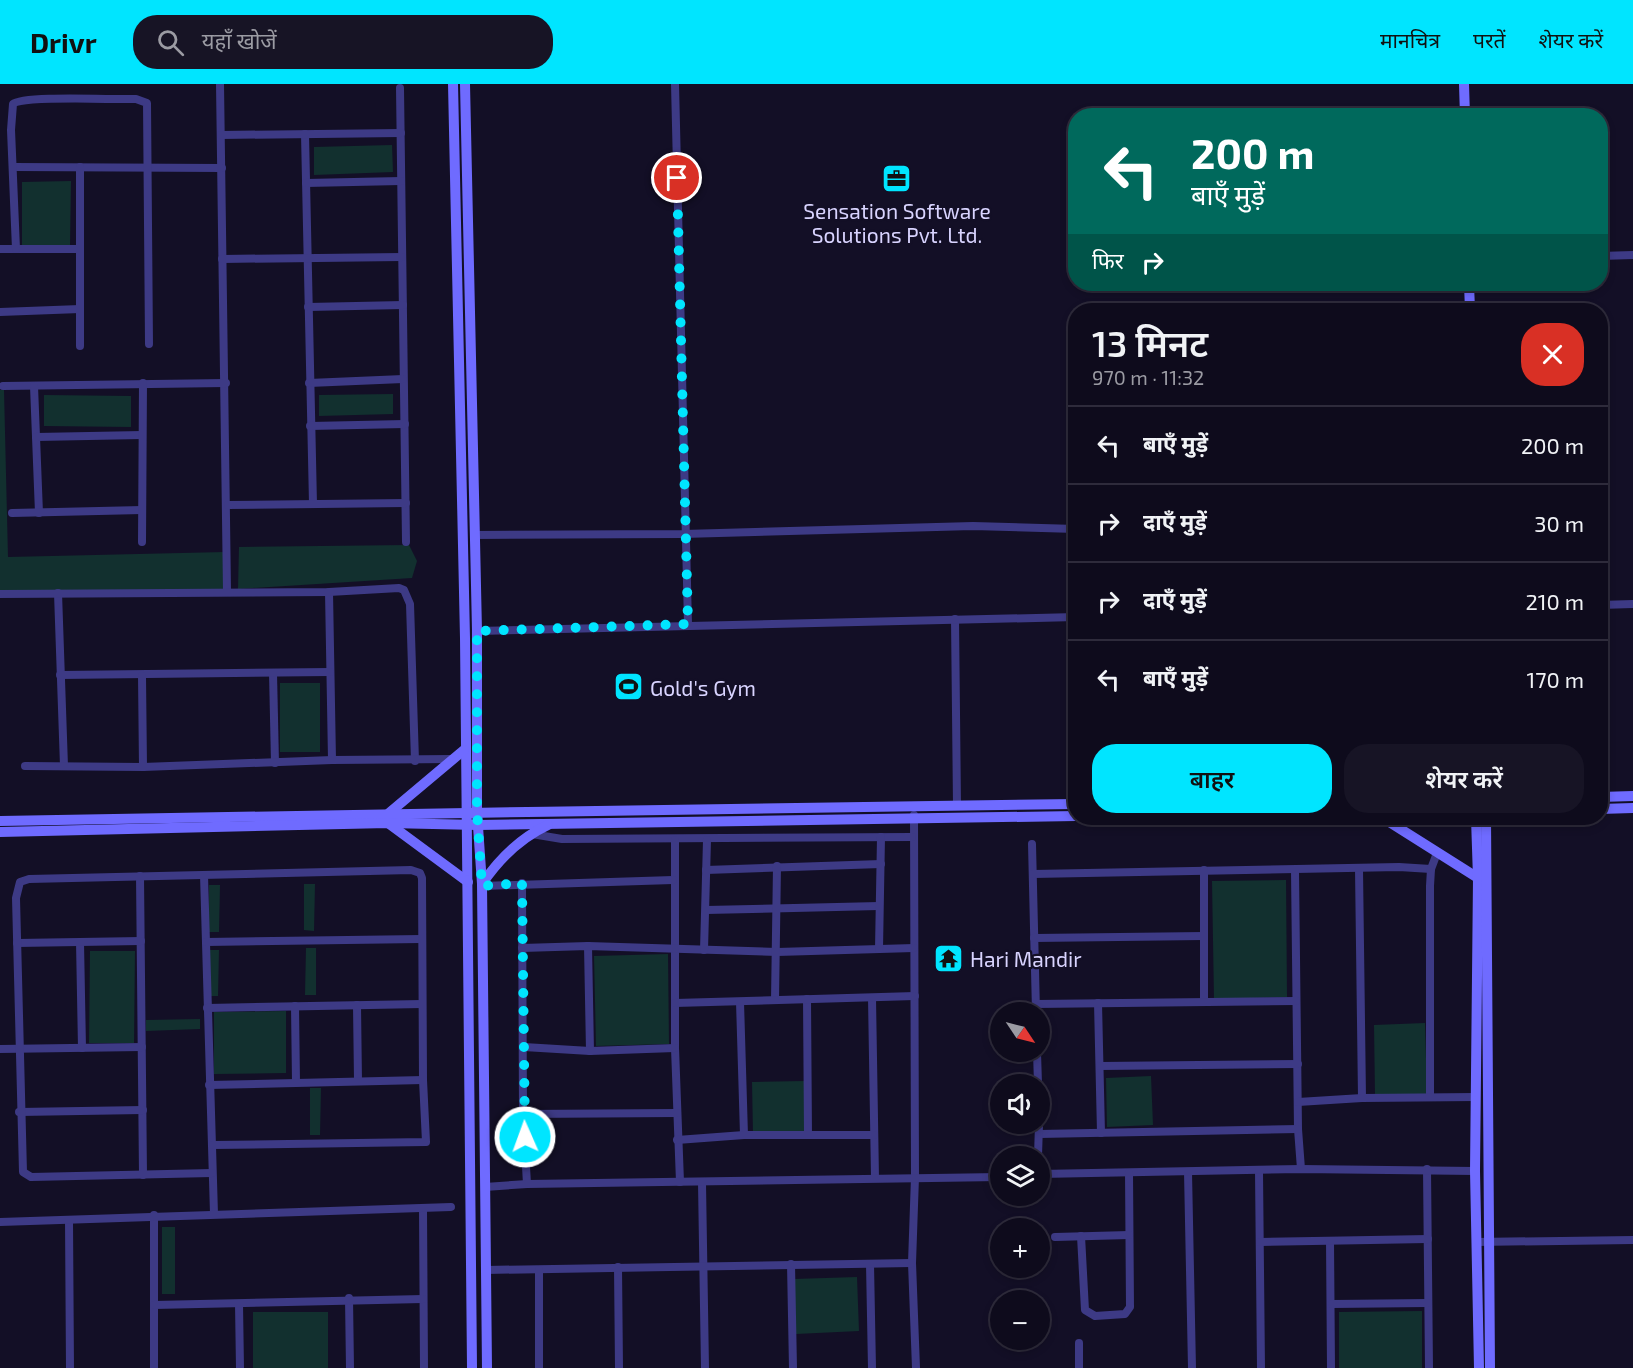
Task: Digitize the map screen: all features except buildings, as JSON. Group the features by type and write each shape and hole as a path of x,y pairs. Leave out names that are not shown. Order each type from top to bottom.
{"main road":[{"path":"453,84 465,638 464,750 468,882 472,1368"},
{"path":"465,84 477,631 477,812 482,885 487,1368"},
{"path":"1464,84 1465,108"},
{"path":"389,818 464,750"},
{"path":"1608,797 1633,796"},
{"path":"0,832 389,818 465,812 620,812 1068,804"},
{"path":"1608,809 1633,808"},
{"path":"0,821 389,818 478,825 1068,816"},
{"path":"389,818 468,882"},
{"path":"482,885 507,853 532,834 554,823"},
{"path":"1394,825 1478,878"},
{"path":"1476,825 1478,878 1475,1171 1479,1368"},
{"path":"1486,825 1490,1368"}],"street":[{"path":"220,84 228,505 227,591"},
{"path":"675,84 683,534 688,624"},
{"path":"400,88 406,542"},
{"path":"16,249 11,130 13,104 21,100 40,99 136,99 147,103 149,344"},
{"path":"221,135 401,133"},
{"path":"305,134 313,504"},
{"path":"14,167 222,168"},
{"path":"80,167 80,346"},
{"path":"306,183 401,181"},
{"path":"0,249 80,249"},
{"path":"1608,255 1633,255"},
{"path":"222,260 402,257"},
{"path":"308,307 403,305"},
{"path":"0,312 80,309"},
{"path":"309,383 403,379"},
{"path":"142,542 143,383"},
{"path":"3,386 226,383"},
{"path":"34,386 39,513"},
{"path":"310,426 405,424"},
{"path":"36,436 142,435"},
{"path":"228,505 406,503"},
{"path":"12,513 142,510"},
{"path":"475,535 683,534 973,526 1068,529"},
{"path":"0,594 329,592 399,588 408,596 415,760"},
{"path":"329,592 332,760"},
{"path":"58,593 64,766"},
{"path":"1608,605 1633,604"},
{"path":"477,631 688,624 1068,617"},
{"path":"955,619 957,806"},
{"path":"60,675 142,676 330,672"},
{"path":"273,673 275,763"},
{"path":"142,676 143,767"},
{"path":"25,766 143,767 332,760 454,759"},
{"path":"915,806 912,837 915,996 915,1178 912,1263 916,1368"},
{"path":"532,834 562,839 675,840 912,837"},
{"path":"879,949 881,837"},
{"path":"675,840 673,880 675,1048 680,1182"},
{"path":"704,950 707,840"},
{"path":"1032,844 1036,1002"},
{"path":"1430,1097 1431,869 1437,854"},
{"path":"706,870 881,864"},
{"path":"775,1000 777,866"},
{"path":"1359,869 1362,1098"},
{"path":"1033,874 1204,870 1431,869"},
{"path":"1204,870 1204,1000"},
{"path":"212,1173 26,1175 21,1168 17,886 23,880 416,871 422,878 423,1080 426,1142 213,1145"},
{"path":"1295,871 1298,1129 1301,1169"},
{"path":"204,875 214,1214"},
{"path":"140,876 143,1175"},
{"path":"482,885 673,880"},
{"path":"522,883 524,1114 527,1184"},
{"path":"706,910 879,906"},
{"path":"1034,938 1204,936"},
{"path":"206,942 421,939"},
{"path":"17,944 141,941"},
{"path":"80,942 82,1048"},
{"path":"522,948 588,946 777,952 914,948"},
{"path":"588,946 590,1051"},
{"path":"675,1003 915,996"},
{"path":"872,998 875,1178"},
{"path":"807,999 808,1134"},
{"path":"1050,1007 1204,1000 1296,1001"},
{"path":"740,1002 744,1135"},
{"path":"1098,1003 1101,1133"},
{"path":"207,1008 422,1004"},
{"path":"357,1005 358,1081"},
{"path":"295,1006 296,1082"},
{"path":"0,1049 142,1047"},
{"path":"524,1047 590,1051 675,1048"},
{"path":"1100,1066 1298,1064"},
{"path":"209,1085 423,1080"},
{"path":"1298,1102 1362,1098 1476,1097"},
{"path":"19,1112 143,1110"},
{"path":"524,1114 676,1113"},
{"path":"1050,1134 1298,1129"},
{"path":"1039,1146 1040,1134"},
{"path":"677,1140 744,1135 874,1135"},
{"path":"1050,1174 1259,1172 1301,1169 1475,1171"},
{"path":"1427,1169 1429,1368"},
{"path":"1188,1172 1192,1368"},
{"path":"1259,1172 1261,1368"},
{"path":"1081,1236 1085,1310 1095,1316 1125,1314 1130,1307 1129,1173"},
{"path":"485,1187 527,1184 990,1177"},
{"path":"702,1183 705,1368"},
{"path":"0,1222 69,1221 154,1215 451,1207"},
{"path":"423,1209 424,1368"},
{"path":"154,1215 154,1368"},
{"path":"69,1221 70,1368"},
{"path":"1055,1237 1129,1235"},
{"path":"1260,1242 1428,1239"},
{"path":"1476,1242 1633,1240"},
{"path":"1330,1241 1331,1368"},
{"path":"486,1270 912,1263"},
{"path":"791,1264 793,1368"},
{"path":"870,1264 872,1368"},
{"path":"618,1267 619,1368"},
{"path":"539,1270 540,1368"},
{"path":"154,1305 238,1304 349,1298 423,1299"},
{"path":"349,1298 350,1368"},
{"path":"1332,1304 1428,1302"},
{"path":"238,1304 240,1368"},
{"path":"1079,1342 1079,1368"}],"green space":[{"path":"392,145 393,172 314,175 314,147"},
{"path":"71,181 70,245 22,245 22,182"},
{"path":"0,390 4,390 8,557 225,552 226,590 0,591"},
{"path":"393,394 393,414 319,416 319,395"},
{"path":"44,395 131,396 131,427 44,426"},
{"path":"409,545 417,561 412,578 238,589 239,547"},
{"path":"280,683 320,683 320,752 280,752"},
{"path":"1286,880 1287,997 1214,999 1212,881"},
{"path":"304,884 315,884 314,931 304,930"},
{"path":"209,885 220,885 219,932 209,932"},
{"path":"306,948 316,948 316,995 305,995"},
{"path":"208,950 219,950 218,996 208,996"},
{"path":"90,951 135,951 134,1043 89,1043"},
{"path":"668,954 669,1044 596,1046 594,956"},
{"path":"286,1011 286,1073 214,1074 214,1012"},
{"path":"200,1019 200,1029 146,1031 146,1020"},
{"path":"1425,1023 1427,1094 1375,1095 1374,1025"},
{"path":"1151,1076 1153,1125 1107,1127 1106,1078"},
{"path":"805,1081 807,1132 753,1134 752,1082"},
{"path":"310,1088 321,1088 320,1135 310,1135"},
{"path":"162,1227 175,1227 175,1294 162,1294"},
{"path":"857,1277 859,1331 796,1334 794,1279"},
{"path":"1422,1311 1422,1368 1339,1368 1339,1312"},
{"path":"253,1312 328,1312 328,1368 253,1368"}],"place":[{"name":"Sensation Software Solutions Pvt. Ltd.","path":"897,179"},
{"name":"Gold's Gym","path":"629,687"},
{"name":"Hari Mandir","path":"949,958"}],"route":[{"path":"525,1137 522,883 482,886 477,812 477,631 688,624 683,534 677,178"}]}
